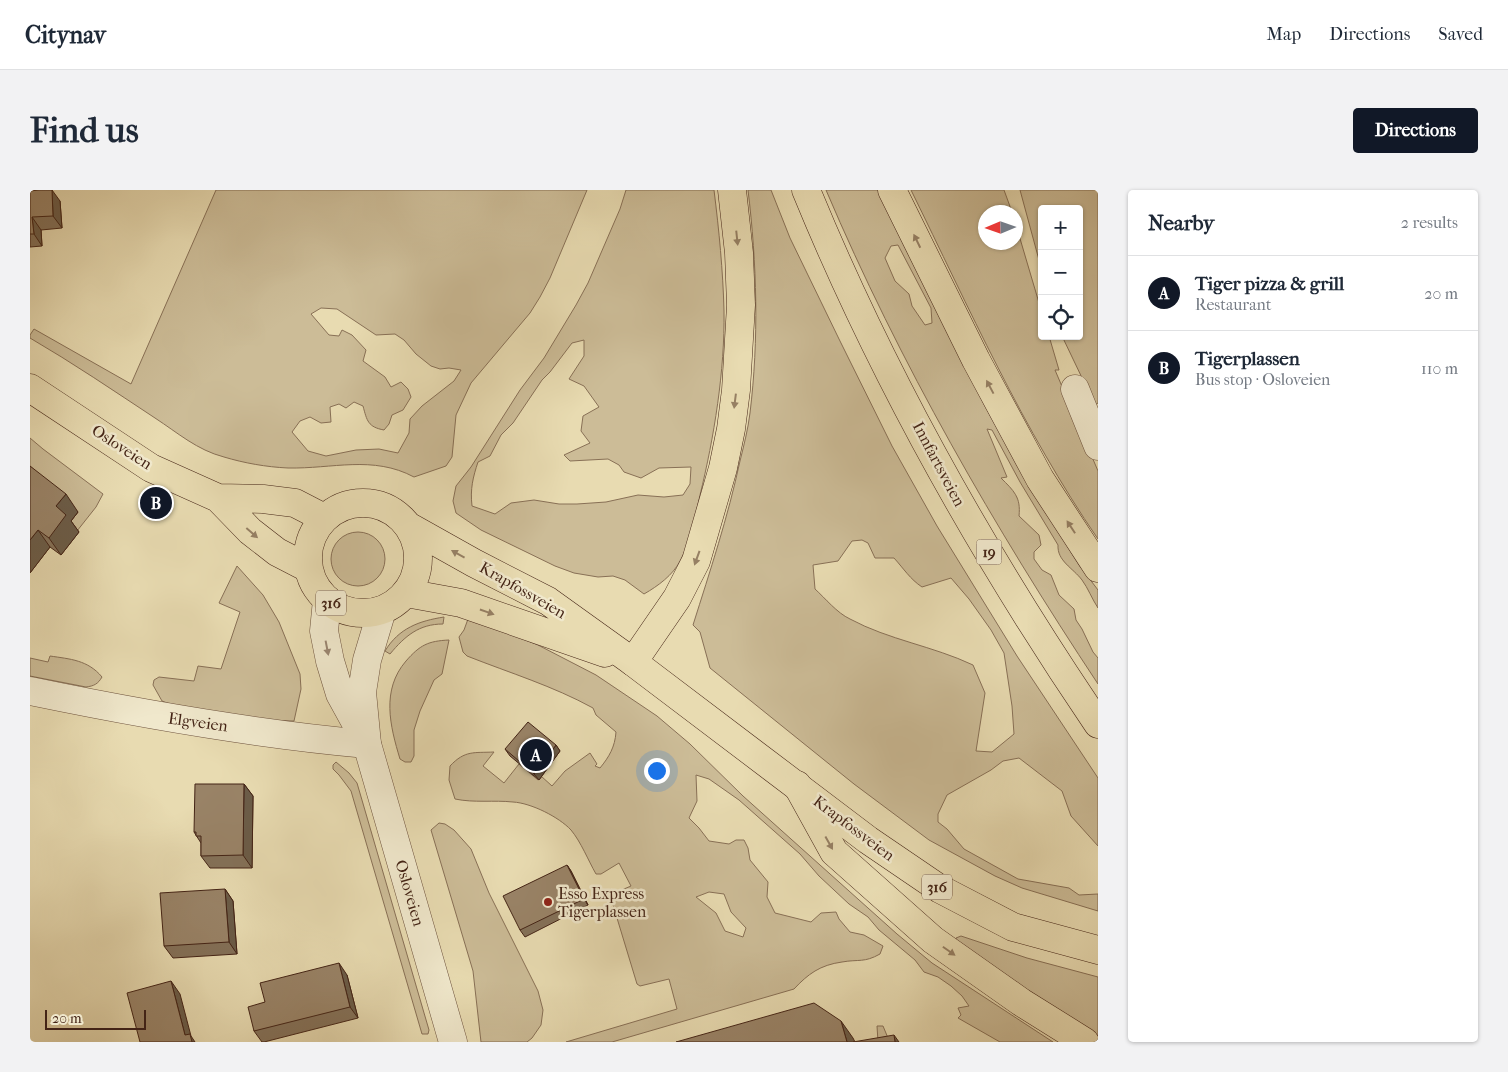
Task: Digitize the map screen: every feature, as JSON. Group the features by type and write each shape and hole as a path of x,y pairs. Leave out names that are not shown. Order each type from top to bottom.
{"main road":[{"path":"633,662 677,598 696,561 724,468 736,390 742,305 732,190"},
{"name":"Innfartsveien","path":"806,190 890,374 955,496 1062,670 1098,724"},
{"path":"892,190 976,360 1040,480 1098,568"},
{"name":"Osloveien","path":"30,388 152,468 218,498 250,532 277,552 308,568"},
{"name":"Osloveien","path":"218,498 262,499 295,503 324,518"},
{"name":"316","path":"358,502 378,504 395,512 408,526 416,543 418,562 406,593 395,603 382,610 368,613 353,613 339,608 327,600 315,586 308,568 308,550 313,533 324,518 340,507 358,502"},
{"name":"Krapfossveien","path":"408,526 548,601 633,662 868,840 940,889 1013,927 1098,950"},
{"name":"Krapfossveien","path":"406,593 461,603 633,662"},
{"path":"797,785 834,852 933,940 1021,1002 1085,1042"}],"street":[{"path":"1075,390 1098,446"},
{"name":"Osloveien","path":"327,600 324,631 330,661 340,694 367,744"},
{"name":"Osloveien","path":"382,610 367,660 362,692 367,744 454,1042"},
{"name":"Elgveien","path":"30,691 161,717 310,739 367,744"}],"shaded area":[{"path":"216,190 587,190 550,278 540,297 530,313 471,383 456,415 452,457 446,466 414,477 399,470 383,466 352,465 288,468 247,463 214,454 188,441 93,377 30,338 30,335 34,329 131,384","holes":["321,308 337,309 376,335 395,334 431,366 440,369 461,370 454,381 422,406 410,419 409,433 398,453 379,449 356,450 326,456 308,451 292,432 300,421 310,417 321,423 331,422 330,407 339,404 346,408 354,402 363,406 371,425 384,430 389,424 392,415 403,410 411,397 408,389 401,382 391,387 385,377 363,361 366,350 352,335 342,330 339,336 329,335 311,314"]},
{"path":"626,190 714,190 723,281 724,334 718,404 710,450 692,529 684,553 677,566 665,580 644,594 625,580 613,576 598,577 574,573 555,566 481,530 456,513 453,501 456,486 471,467 520,390 544,358 576,305 588,283 620,209","holes":["584,340 584,356 569,379 584,386 599,407 583,416 581,431 590,443 564,455 570,461 608,459 619,465 624,472 641,478 659,468 691,467 690,484 683,495 664,497 638,495 606,502 577,504 559,504 534,500 511,503 495,514 472,506 472,483 478,462 490,456 501,435 513,423 542,380 572,343"]},
{"path":"748,190 771,190 790,238 892,446 937,526 1017,656 1098,778 1098,846 1071,816 1062,791 1019,758 1003,761 947,795 938,814 938,822 947,829 964,849 1018,879 1069,888 1079,895 1098,894 1098,911 1022,888 995,876 929,840 854,784 710,668 700,632 693,625 730,503 749,419 753,385 756,302","holes":["862,540 868,543 875,558 894,558 922,587 951,578 991,630 1004,653 1014,734 992,752 976,751 985,693 973,665 958,658 896,638 850,619 840,613 815,589 813,565 838,561 852,541"]},
{"path":"826,190 880,190 985,406 1021,471 1079,565 1098,590 1098,608 1082,580 1060,556 1058,545 1020,482 992,430 987,429 1007,477 1001,478 1018,499 1019,516 1039,535 1041,545 1034,552 1034,559 1042,570 1051,575 1059,595 1074,609 1076,620 1098,658 1098,684 1059,625 986,505 917,381 855,255","holes":["898,245 931,308 932,323 925,325 912,306 909,294 895,281 885,258 891,246"]},
{"path":"911,190 1004,190 1009,205 978,205 978,250 1023,249 1038,299 1038,340 1050,340 1059,370 1055,370 1098,471 1098,539 1045,455 976,324"},
{"path":"1020,190 1098,190 1098,403 1095,405 1064,340 1083,340 1083,205 1038,205 1038,256"},
{"path":"30,438 103,494 96,507 77,531 68,524 78,512 30,474"},
{"path":"358,532 368,534 377,540 383,549 385,559 383,569 377,578 368,584 358,586 348,584 339,578 333,569 331,559 333,549 339,540 348,534"},
{"path":"237,566 263,595 279,622 300,674 301,689 294,721 258,720 170,704 162,701 153,685 154,680 159,677 194,681 198,666 221,669 240,612 219,603"},
{"path":"444,617 443,624 427,626 413,632 390,654 385,651 403,631 418,623"},
{"path":"468,619 494,627 538,645 596,675 657,716 690,744 743,796 932,963 1053,1042 1000,1042 958,1018 961,1015 958,1008 969,1006 962,996 938,977 924,972 915,960 879,930 868,917 849,904 819,876 800,854 739,800 709,779 696,775 697,801 689,818 709,841 729,844 736,840 744,840 748,848 750,860 768,882 767,897 775,913 811,922 821,913 836,912 839,919 850,932 864,935 883,946 880,954 865,960 834,963 821,968 804,979 794,989 612,1042 566,1042 677,1009 669,979 640,986 637,984 610,895 631,886 619,863 601,874 596,874 571,830 559,820 544,812 520,803 455,799 449,780 450,766 465,755 494,752 483,766 504,783 519,764 538,780 541,776 552,786 565,771 590,753 597,764 595,766 600,768 611,752 616,732 596,715 593,708 578,700 547,686 467,656 463,652 459,637","holes":["709,892 724,894 731,912 746,928 743,937 725,931 716,913 696,897"]},
{"path":"449,640 442,674 434,680 414,730 414,756 411,762 405,762 400,759 391,721 390,696 393,684 398,672 416,651 435,641"},
{"path":"50,656 72,659 85,664 97,671 102,677 96,684 86,687 30,676 30,658 48,662"},
{"path":"336,762 357,783 429,1030 428,1034 422,1034 351,791 333,769 333,765"},
{"path":"439,823 445,824 454,830 471,849 489,893 538,991 543,1010 541,1025 527,1042 481,1042 473,971 431,830"},
{"path":"961,936 1027,958 1098,977 1098,1040 957,944 956,938"},
{"path":"877,1026 883,1026 888,1038 878,1042"}],"building":[{"path":"52,190 53,216 32,217 34,234 30,234 30,191"},
{"path":"30,466 66,494 56,506 66,515 49,538 38,530 30,540"},
{"path":"528,722 556,745 534,774 505,749"},
{"path":"195,784 244,784 243,855 201,856 201,836 196,836 196,832 194,832"},
{"path":"567,865 584,899 520,930 503,896"},
{"path":"225,889 229,942 164,946 160,893"},
{"path":"339,963 350,1007 254,1031 248,1007 265,1002 260,983"},
{"path":"171,981 185,1035 190,1034 192,1042 140,1042 127,993"},
{"path":"814,1003 841,1021 847,1042 676,1042"},
{"path":"894,1035 895,1042 853,1042"}],"place":[{"name":"Tigerplassen","path":"156,503"},
{"name":"Tiger pizza & grill","path":"536,755"},
{"name":"Esso Express Tigerplassen","path":"548,902"}]}
